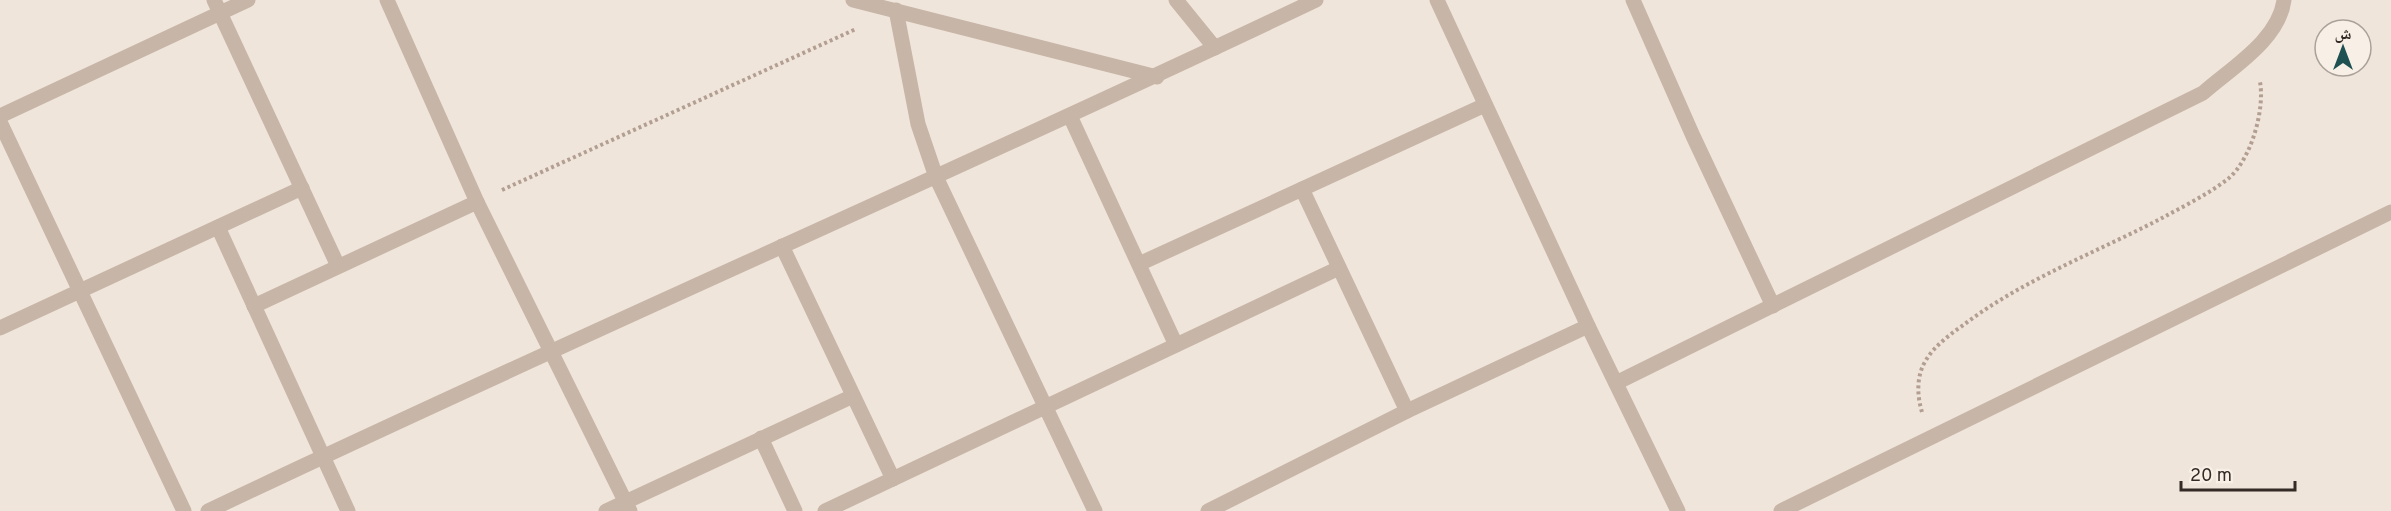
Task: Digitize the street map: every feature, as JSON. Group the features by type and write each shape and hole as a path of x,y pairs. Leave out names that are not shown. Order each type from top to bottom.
{"street":[{"path":"0,116 217,6 248,0"},
{"path":"387,0 477,202 628,507"},
{"path":"853,0 1157,76"},
{"path":"1176,0 1215,48"},
{"path":"208,511 1157,76 1316,0"},
{"path":"1437,0 1588,326 1678,511"},
{"path":"1616,383 2203,93 2255,49 2272,31 2283,8 2284,0"},
{"path":"1635,1 1693,136 1773,306"},
{"path":"217,6 338,266"},
{"path":"896,10 918,124 936,177 1095,511"},
{"path":"1139,264 1485,105"},
{"path":"1070,116 1176,345"},
{"path":"0,122 184,511"},
{"path":"0,328 302,188"},
{"path":"1302,189 1407,411"},
{"path":"254,306 477,202"},
{"path":"1781,511 2391,212"},
{"path":"218,227 348,511"},
{"path":"782,246 893,479"},
{"path":"825,511 1339,268"},
{"path":"1208,511 1407,411 1588,326"},
{"path":"606,511 628,507 761,438 853,396"},
{"path":"761,438 795,511"}],"path":[{"path":"477,202 896,10"},
{"path":"1930,438 1920,404 1918,381 1926,360 1947,336 1990,304 2188,204 2230,177 2247,153 2263,97 2255,49"}]}
